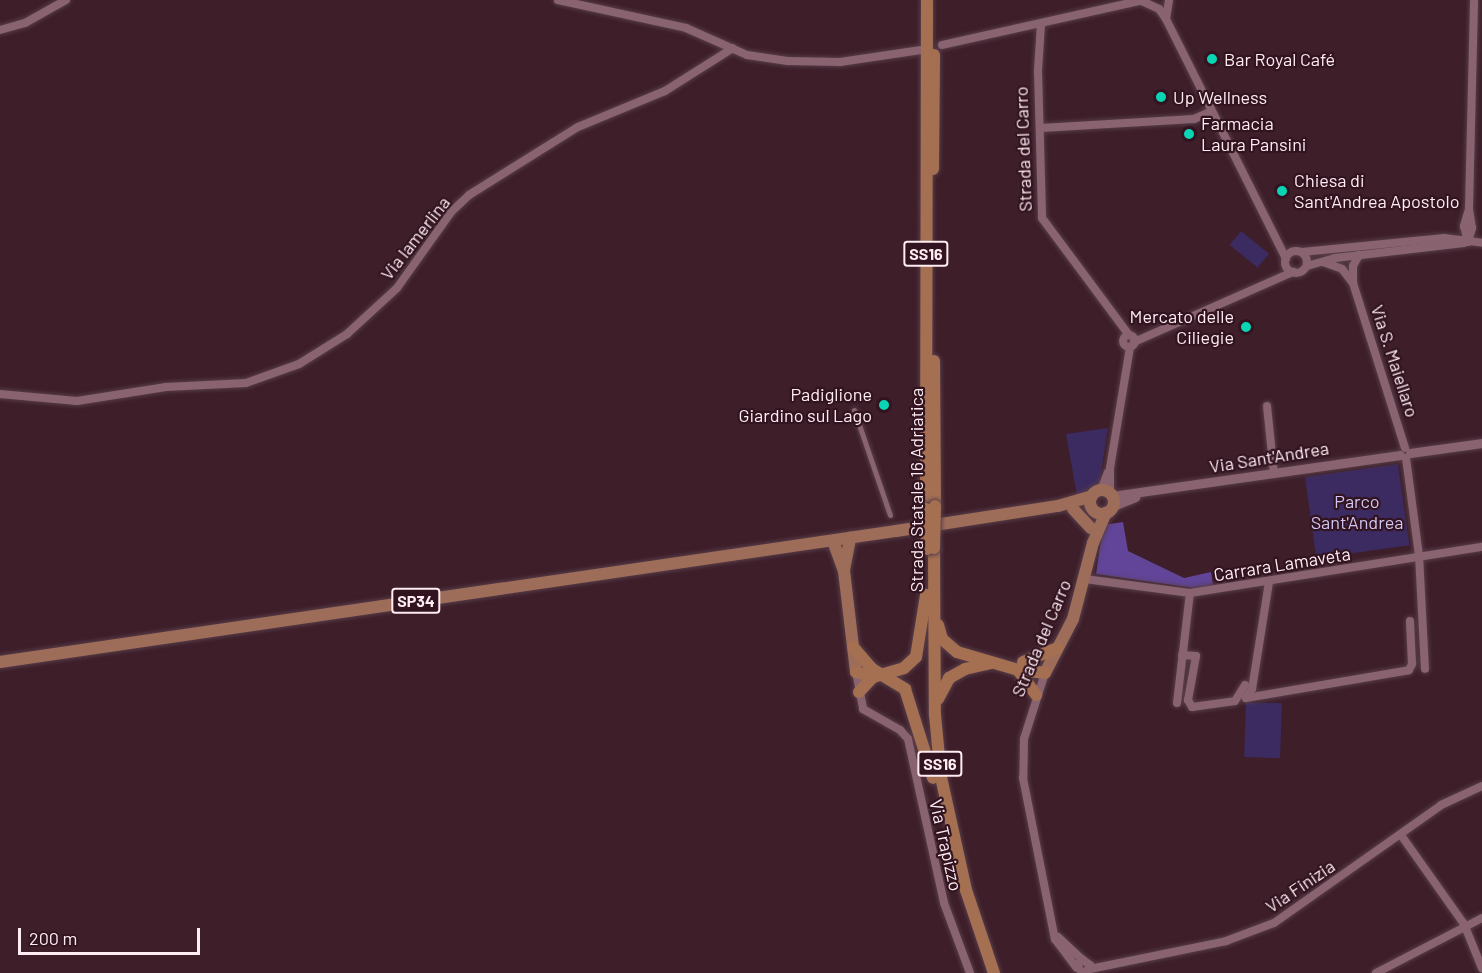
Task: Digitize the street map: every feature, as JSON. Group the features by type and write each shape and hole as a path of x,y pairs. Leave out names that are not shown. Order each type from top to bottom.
{"highway":[{"name":"Strada Statale 16 Adriatica","path":"927,0 931,549 928,715 933,778 958,892 986,973"},
{"name":"Strada Statale 16 Adriatica","path":"930,508 934,0"},
{"name":"Strada Statale 16 Adriatica","path":"930,596 935,715 954,842 994,973"},
{"path":"930,596 939,629 949,647 1045,673"},
{"path":"856,672 875,673 904,668 916,657 930,596"},
{"path":"853,647 875,673 898,682 910,697 933,778"},
{"path":"1021,666 1057,648"},
{"path":"935,715 940,690 949,678 980,664 1000,662"},
{"path":"1021,666 1036,695"},
{"path":"858,692 875,673"}],"main road":[{"name":"Via Sant'Andrea","path":"833,541 1058,506 1105,501"},
{"name":"Via Sant'Andrea","path":"1058,506 1073,509 1105,501"},
{"name":"Strada del Carro","path":"1093,543 1091,528 1105,501"},
{"name":"Strada del Carro","path":"1045,673 1073,619 1105,501"},
{"path":"1073,509 1091,528"},
{"path":"844,571 850,538"},
{"path":"833,541 844,571 856,672"},
{"name":"SP34","path":"0,662 833,541"}],"street":[{"path":"0,30 25,23 66,0"},
{"path":"558,0 686,28 747,55 788,61 840,62 921,50"},
{"path":"942,45 1143,0 1162,9"},
{"path":"1160,0 1166,19 1210,112 1293,272"},
{"path":"1162,9 1169,0"},
{"path":"1468,242 1474,0"},
{"name":"Strada del Carro","path":"1041,24 1042,218 1117,320 1129,340 1105,501"},
{"name":"Via lamerlina","path":"0,394 77,401 166,387 246,383 299,364 346,334 397,288 452,211 469,195 578,127 665,91 733,48"},
{"path":"1471,99 1482,101"},
{"path":"1041,128 1194,119 1210,112"},
{"path":"1444,238 1468,227"},
{"path":"1468,227 1482,242"},
{"path":"1271,231 1292,251 1302,252 1444,238 1468,242"},
{"path":"1129,340 1146,336 1307,266 1359,255 1482,242"},
{"path":"1272,282 1292,251"},
{"path":"1302,252 1307,266"},
{"name":"Via S. Maiellaro","path":"1359,255 1353,266 1353,283 1405,453 1419,555 1425,669"},
{"path":"1323,262 1342,269 1353,283"},
{"path":"1267,406 1274,474"},
{"path":"854,410 890,514"},
{"name":"Via Sant'Andrea","path":"1105,501 1405,453 1482,443"},
{"name":"Strada del Carro","path":"1105,501 1111,479 1110,468"},
{"path":"1105,501 1111,479"},
{"name":"Via Sant'Andrea","path":"1105,501 1143,495"},
{"name":"Carrara Lamaveta","path":"1085,579 1190,593 1269,582 1419,555 1482,547"},
{"path":"1269,582 1252,689 1246,698 1409,670 1412,664 1410,621"},
{"path":"1177,703 1190,593"},
{"path":"1182,655 1196,656 1188,700 1192,707 1235,701 1245,685"},
{"name":"Via Trapizzo","path":"856,672 863,709 900,730 908,740 944,903 970,973"},
{"name":"Strada del Carro","path":"1045,673 1036,695 1024,739 1023,778 1052,925 1066,949 1086,968"},
{"name":"Via Finizia","path":"1086,968 1226,941 1274,923 1441,805 1482,786"},
{"path":"1401,835 1464,924 1482,968"},
{"path":"1376,973 1464,924 1482,918"}],"green space":[{"path":"1241,231 1269,254 1258,268 1230,245"},
{"path":"1108,428 1099,486 1088,494 1077,496 1066,434"},
{"name":"Parco Sant'Andrea","path":"1398,464 1409,545 1316,558 1305,477"},
{"path":"1246,702 1282,703 1280,758 1244,757"}],"shaded area":[{"path":"1123,522 1128,551 1184,578 1211,572 1213,585 1194,588 1096,574 1103,525"}],"place":[{"name":"Bar Royal Café","path":"1212,59"},
{"name":"Up Wellness","path":"1161,97"},
{"name":"Farmacia Laura Pansini","path":"1189,134"},
{"name":"Chiesa di Sant'Andrea Apostolo","path":"1282,191"},
{"name":"Mercato delle Ciliegie","path":"1246,327"},
{"name":"Padiglione Giardino sul Lago","path":"884,405"}]}
